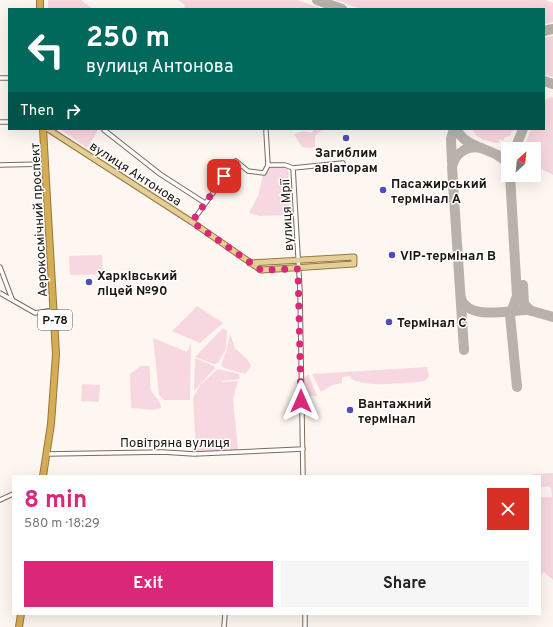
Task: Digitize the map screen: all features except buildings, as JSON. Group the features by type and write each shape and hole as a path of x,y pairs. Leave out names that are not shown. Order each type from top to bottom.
{"highway":[{"name":"Аерокосмічний проспект","path":"43,475 47,454 56,354 44,130"},
{"path":"19,627 21,615"}],"main road":[{"name":"вулиця Антонова","path":"50,130 192,222 250,263 261,270 298,269 354,264 354,257 250,263"}],"street":[{"path":"104,130 160,174 204,203"},
{"path":"192,222 204,203 236,161 248,172 264,173 268,165 266,131"},
{"path":"268,165 285,165 293,168 343,163"},
{"path":"0,165 45,164"},
{"name":"вулиця Мрії","path":"293,168 298,261 303,475"},
{"path":"0,267 12,299"},
{"path":"0,293 35,312 54,310"},
{"name":"Повітряна вулиця","path":"47,454 163,452 194,454 303,449"},
{"path":"0,500 12,494"},
{"path":"224,627 225,615"},
{"path":"305,615 305,627"}],"shaded area":[{"path":"48,0 81,0 92,8 48,8"},
{"path":"178,0 297,0 320,8 184,8 185,5"},
{"path":"336,0 545,0 553,3 553,22 545,24 545,8 358,8"},
{"path":"553,36 553,77 545,74 545,38"},
{"path":"551,97 553,98 553,175 541,169 541,142 526,142 531,130 545,130 545,100"},
{"path":"61,130 98,130 87,148"},
{"path":"314,130 322,130 315,136 315,147 310,148 302,147 294,134 304,131 312,133"},
{"path":"473,130 515,130 512,131 510,136 505,137 503,141 500,139 498,143 483,139"},
{"path":"269,167 288,167 291,215 260,216 249,213 258,196 263,174 266,174"},
{"path":"102,255 103,274 70,275 69,256"},
{"path":"197,306 223,323 200,343 172,331"},
{"path":"223,328 227,331 226,349 218,363 214,364 195,357"},
{"path":"230,334 235,348 248,360 251,366 245,374 224,368 221,365 227,349"},
{"path":"153,338 187,352 191,343 190,400 164,400 159,395"},
{"path":"195,358 214,366 215,368 194,391"},
{"path":"141,366 149,366 151,389 159,401 161,408 152,410 131,408 130,374"},
{"path":"427,367 429,376 425,381 398,384 377,384 358,382 351,379 350,376 342,377 342,383 332,385 321,392 312,374"},
{"path":"218,369 239,374 240,379 222,381 238,381 233,399 238,450 196,452 193,398 200,385"},
{"path":"309,375 317,396 305,396 304,378"},
{"path":"82,384 100,385 99,402 81,401"},
{"path":"553,473 553,580 544,572 541,575 541,497 552,497 551,487 541,487 541,475 533,474"}],"taxiway":[{"path":"317,0 339,8"},
{"path":"545,31 553,29"},
{"path":"545,81 553,84"},
{"path":"452,162 451,139 454,130"},
{"path":"458,130 461,136 473,145 501,157"},
{"path":"518,142 523,130"},
{"path":"464,350 452,167 456,158 462,151 476,147 481,148"},
{"path":"510,182 517,296 510,315 517,387"},
{"path":"523,285 524,304 531,311"},
{"path":"461,298 465,305 479,312 489,313 526,310"},
{"path":"525,309 553,317"}],"place":[{"name":"Загиблим авіаторам","path":"346,138"},
{"name":"Пасажирський термінал A","path":"383,190"},
{"name":"VIP-термінал B","path":"392,255"},
{"name":"Харківський ліцей №90","path":"89,282"},
{"name":"Термінал C","path":"389,322"},
{"name":"Вантажний термінал","path":"350,410"}],"route":[{"path":"224,176 192,222 261,270 298,269 300,291 301,401"}]}
